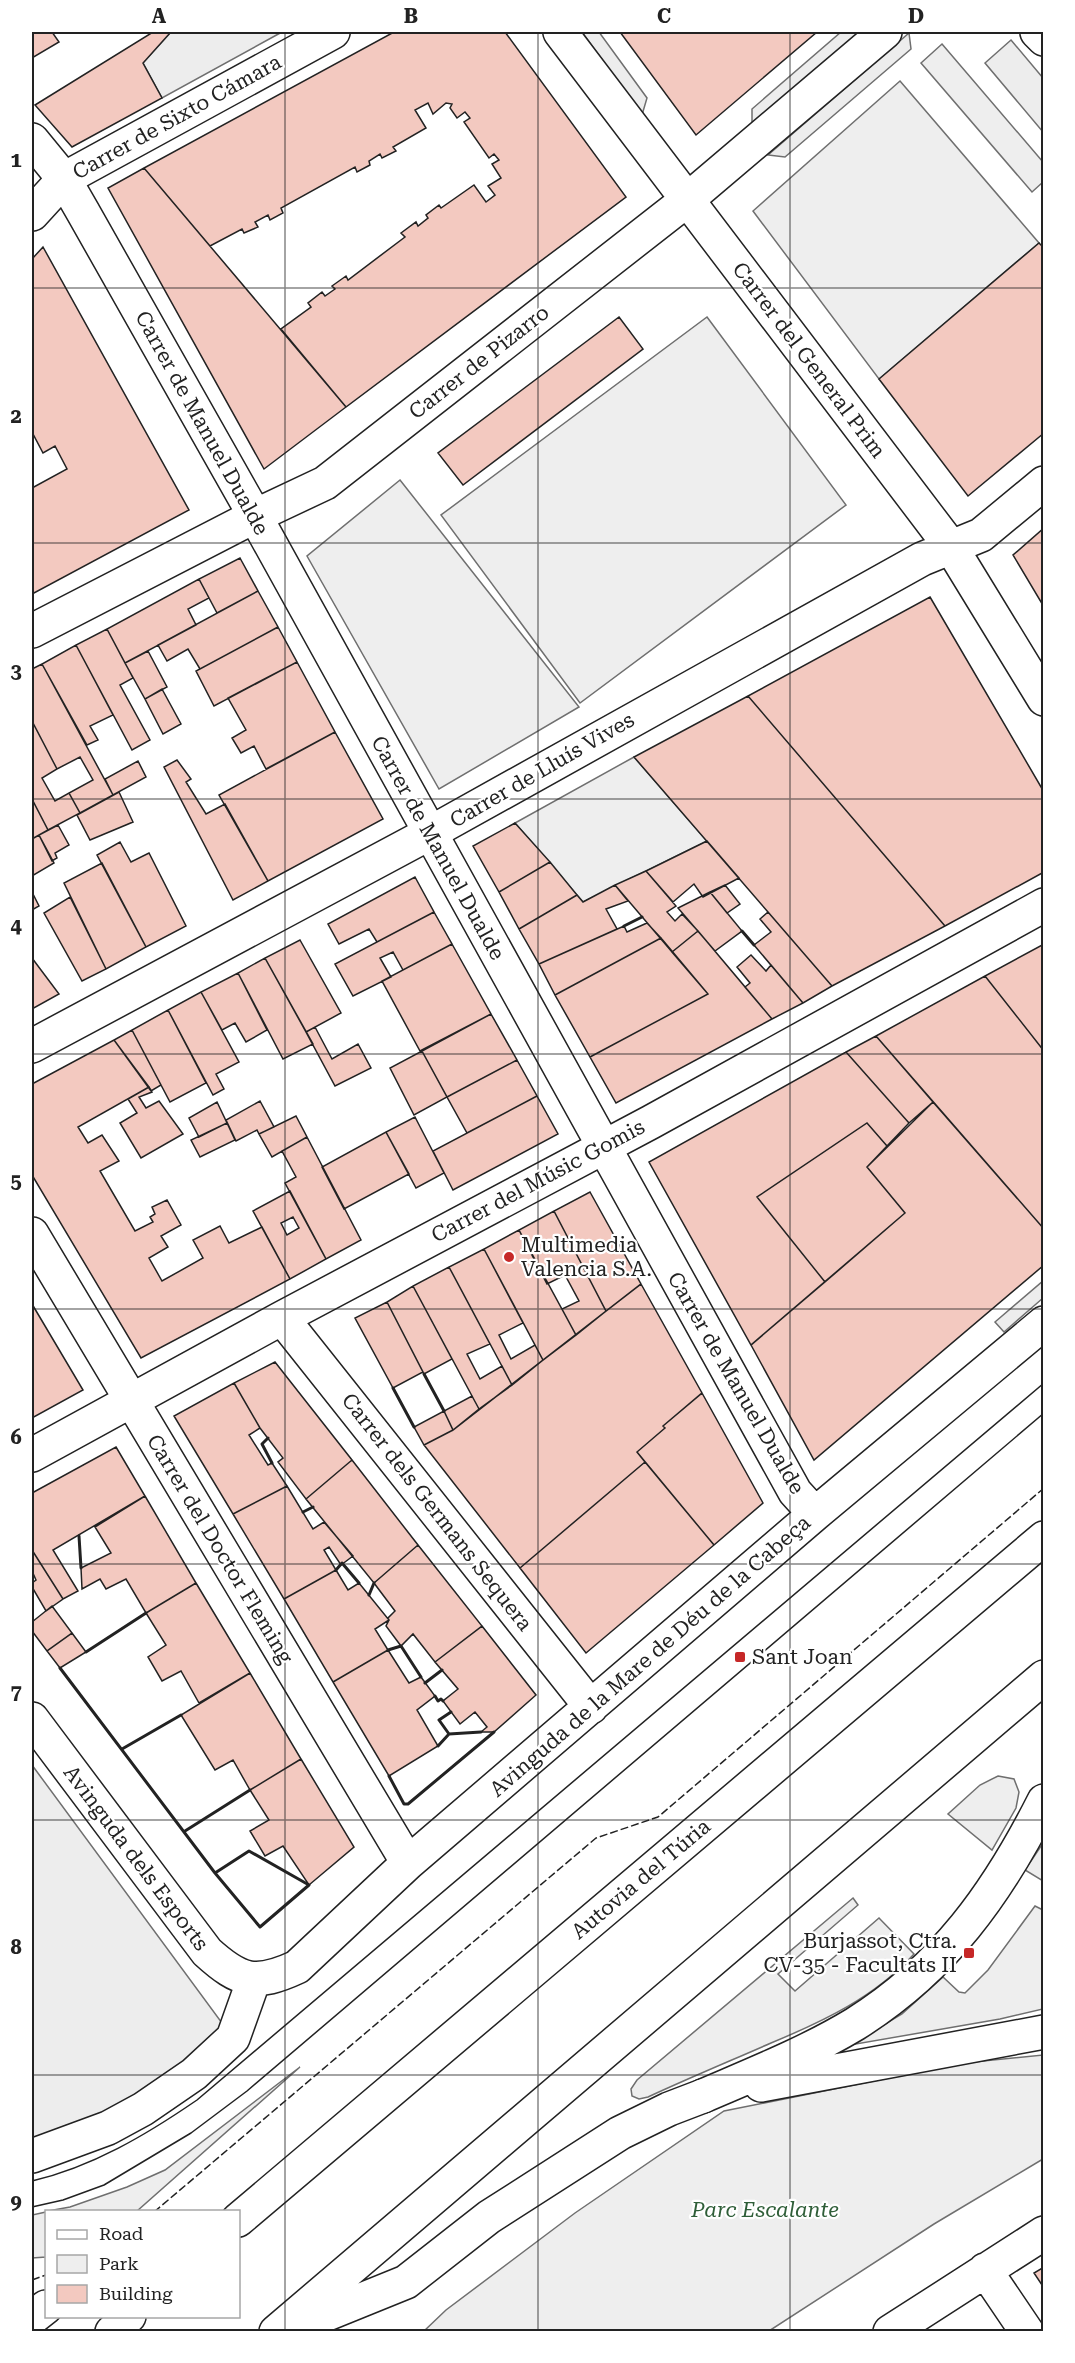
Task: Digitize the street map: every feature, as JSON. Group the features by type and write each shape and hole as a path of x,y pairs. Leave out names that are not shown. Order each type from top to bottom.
{"main road":[{"name":"Carrer de Sixto Cámara","path":"32,214 64,179 333,32"},
{"name":"Carrer del General Prim","path":"560,32 951,547 1044,699"},
{"name":"Carrer de Pizarro","path":"32,631 255,516 325,483 687,200 885,32"},
{"path":"1037,32 1044,39"},
{"name":"Carrer de Manuel Dualde","path":"32,140 64,179 255,516 795,1492 815,1514"},
{"name":"Carrer de Lluís Vives","path":"32,1046 430,833 922,559 981,535 1044,483"},
{"name":"Carrer del Músic Gomis","path":"32,1455 282,1317 604,1146 1044,905"},
{"name":"Carrer del Doctor Fleming","path":"32,1234 408,1863"},
{"name":"Carrer dels Germans Sequera","path":"282,1317 591,1707"},
{"name":"Avinguda de la Mare de Déu de la Cabeça","path":"254,1979 276,1977 297,1967 408,1863 815,1514 1044,1323"},
{"name":"Autovia del Túria","path":"240,2218 1044,1538"},
{"path":"276,2331 1044,1677"},
{"name":"Avinguda dels Esports","path":"32,1719 207,1952 228,1971 254,1979"},
{"path":"285,2331 406,2282 489,2217 620,2133 669,2109 796,2055 854,2024 908,1985 939,1958 975,1916 1044,1801"},
{"path":"32,2156 108,2128 143,2109 194,2073 233,2038 254,1979"},
{"path":"703,2096 1044,2032"},
{"path":"890,2331 1044,2232"},
{"path":"986,2270 1027,2331"},
{"path":"32,2318 45,2307"},
{"path":"112,2331 127,2318"}],"green space":[{"path":"942,44 1043,162 1043,182 1032,192 921,63"},
{"path":"900,81 1039,243 879,379 753,211"},
{"path":"707,317 846,505 580,703 441,515"},
{"path":"400,480 579,707 439,789 307,556"},
{"path":"634,757 707,841 583,902 515,823"},
{"path":"998,1776 1014,1779 1019,1792 1016,1808 992,1850 948,1814 980,1785"},
{"path":"1043,1843 1043,1881 1025,1870"},
{"path":"853,1898 858,1905 778,1974 795,1991 879,1918 914,1954 899,1969 866,1995 829,2017 648,2097 639,2099 632,2096 631,2089 637,2080"},
{"path":"1035,1906 1043,1910 1043,2009 1000,2019 856,2044 860,2039 902,2014 943,1977 959,1992 965,1993 988,1970"},
{"name":"Parc Escalante","path":"1043,2055 1043,2159 934,2224 769,2331 423,2332 446,2310 575,2213 724,2111 963,2063"},
{"path":"300,2067 138,2210 54,2210 70,2207 127,2187 165,2170"},
{"path":"45,2212 45,2257 32,2258 32,2215"}],"shaded area":[{"path":"171,32 282,32 162,98 143,63"},
{"path":"582,32 599,32 647,98 642,115"},
{"path":"841,32 861,32 752,125 752,109"},
{"path":"909,33 911,49 785,157 768,155"},
{"path":"1011,40 1043,78 1043,132 985,63"},
{"path":"1043,1281 1043,1298 1004,1332 995,1322"},
{"path":"32,1765 233,2038 32,2167"}],"building":[{"path":"32,32 52,32 59,42 32,58"},
{"path":"153,32 170,33 143,63 162,98 72,147 35,105"},
{"path":"394,32 505,32 626,197 346,407 281,329 311,307 308,303 322,292 325,296 335,289 332,286 346,276 348,280 405,237 401,233 416,222 418,226 428,218 426,215 439,205 441,208 474,185 486,202 495,195 488,186 501,178 492,164 499,160 494,154 489,158 464,122 470,118 465,112 457,118 450,108 452,104 446,103 433,114 428,103 415,110 426,128 393,147 396,151 382,158 380,154 369,161 370,165 357,172 355,167 281,208 283,213 270,220 268,215 255,222 258,227 244,233 242,229 210,246 144,168"},
{"path":"620,32 817,32 696,135"},
{"path":"144,168 346,407 264,469 108,188"},
{"path":"1039,243 1044,248 1044,433 968,496 879,379"},
{"path":"43,247 189,510 34,593 32,590 32,488 67,469 55,446 43,453 32,432 32,259"},
{"path":"619,317 643,349 463,485 438,453"},
{"path":"1044,528 1044,607 1013,555"},
{"path":"240,558 258,591 217,613 199,579"},
{"path":"199,579 209,598 188,609 196,625 125,663 107,629"},
{"path":"258,591 278,627 200,669 188,649 167,661 158,645"},
{"path":"930,597 1044,792 1044,872 945,926 748,696"},
{"path":"278,627 297,662 214,706 196,671"},
{"path":"107,629 133,678 120,685 150,740 132,750 76,645"},
{"path":"76,645 113,715 90,726 98,740 87,745 42,664"},
{"path":"148,651 167,687 145,699 125,663"},
{"path":"297,662 335,732 266,769 254,746 241,753 232,738 246,730 228,698"},
{"path":"42,664 113,795 80,813 69,793 93,780 80,757 57,769 32,721 32,669"},
{"path":"162,689 181,724 163,734 145,699"},
{"path":"748,696 945,926 832,986 634,757"},
{"path":"32,721 57,769 42,778 55,801 69,793 80,813 48,830 32,799"},
{"path":"335,732 383,819 268,881 219,795"},
{"path":"177,760 191,779 186,782 206,814 225,804 268,881 233,900 164,767"},
{"path":"138,761 146,777 113,795 105,779"},
{"path":"119,792 133,822 90,840 77,815"},
{"path":"32,799 48,830 32,839"},
{"path":"515,823 550,862 499,892 473,846"},
{"path":"58,825 69,845 55,853 57,858 52,861 39,835"},
{"path":"39,835 54,863 32,876 32,839"},
{"path":"707,841 739,878 703,897 694,884 673,902 646,871"},
{"path":"120,842 131,862 149,853 186,926 146,947 97,855"},
{"path":"550,862 577,895 519,929 499,892"},
{"path":"102,863 146,947 106,969 64,883"},
{"path":"646,871 676,906 667,912 675,921 682,914 698,931 672,952 615,885"},
{"path":"415,877 434,912 377,942 369,929 339,944 328,924"},
{"path":"615,885 628,901 606,909 617,929 539,964 519,929 577,895 583,902"},
{"path":"725,885 740,904 727,913 710,892"},
{"path":"32,892 39,906 32,910"},
{"path":"710,892 742,931 715,951 678,908"},
{"path":"70,897 106,969 82,981 44,913"},
{"path":"434,912 452,944 403,970 393,952 380,958 391,977 353,996 335,964"},
{"path":"768,912 832,986 803,1003 754,945 771,932 760,919"},
{"path":"647,923 661,938 555,995 539,964 624,926 627,932"},
{"path":"698,931 772,1019 616,1103 590,1057 708,994 672,952"},
{"path":"661,938 708,994 590,1057 555,995"},
{"path":"300,940 341,1013 306,1032 265,958"},
{"path":"452,944 491,1014 420,1051 382,981"},
{"path":"1044,944 1044,1051 985,976"},
{"path":"751,955 766,971 771,965 803,1003 772,1019 745,987 750,983 737,967"},
{"path":"32,958 59,994 32,1009"},
{"path":"265,958 313,1044 283,1059 238,973"},
{"path":"238,973 267,1030 246,1042 235,1023 222,1030 201,992"},
{"path":"985,976 1044,1051 1044,1229 876,1036"},
{"path":"201,992 239,1062 216,1074 224,1089 213,1095 168,1010"},
{"path":"168,1010 206,1083 170,1102 132,1030"},
{"path":"491,1014 517,1060 447,1097 422,1051"},
{"path":"315,1027 332,1059 358,1044 371,1068 335,1086 306,1032"},
{"path":"132,1030 161,1085 151,1091 114,1040"},
{"path":"876,1036 933,1102 909,1123 846,1052"},
{"path":"114,1040 149,1087 78,1127 88,1143 102,1135 119,1161 100,1171 135,1231 153,1222 150,1217 155,1214 152,1207 167,1200 181,1225 161,1236 168,1247 149,1258 162,1281 203,1258 193,1240 220,1226 229,1243 262,1227 290,1279 141,1358 32,1175 32,1084"},
{"path":"422,1051 447,1097 414,1115 390,1068"},
{"path":"846,1052 909,1123 887,1146 867,1123 757,1197 825,1282 751,1345 649,1162"},
{"path":"517,1060 537,1096 467,1133 447,1097"},
{"path":"149,1087 152,1092 139,1097 146,1108 159,1101 183,1134 141,1158 120,1123 137,1113 128,1099"},
{"path":"537,1096 558,1134 453,1190 433,1151"},
{"path":"260,1101 274,1127 259,1134 257,1130 236,1141 226,1120"},
{"path":"217,1102 227,1123 199,1137 189,1118"},
{"path":"933,1102 1044,1229 1044,1265 814,1460 751,1345 905,1213 867,1167"},
{"path":"296,1116 307,1137 272,1157 259,1134"},
{"path":"415,1117 444,1173 416,1188 386,1132"},
{"path":"227,1123 235,1140 200,1157 191,1140"},
{"path":"867,1123 887,1146 867,1167 905,1213 825,1282 757,1197"},
{"path":"386,1132 409,1174 344,1209 322,1167"},
{"path":"307,1137 361,1240 326,1259 285,1183 296,1177 282,1151"},
{"path":"290,1191 326,1259 290,1279 253,1211","holes":["293,1217 299,1228 287,1235 281,1223"]},
{"path":"590,1192 641,1284 606,1311 554,1211"},
{"path":"554,1211 606,1311 576,1335 562,1309 579,1301 565,1275 547,1284 519,1230"},
{"path":"519,1230 576,1335 543,1360 484,1249"},
{"path":"484,1249 523,1323 499,1335 511,1359 535,1345 543,1360 512,1385 449,1267"},
{"path":"449,1267 490,1344 467,1354 480,1379 502,1366 512,1385 479,1409 413,1286"},
{"path":"641,1284 702,1393 637,1452 645,1462 520,1568 424,1445 453,1430"},
{"path":"413,1286 452,1359 424,1374 387,1302"},
{"path":"387,1302 423,1372 393,1388 355,1318"},
{"path":"32,1304 83,1390 32,1418"},
{"path":"275,1362 352,1460 306,1499 278,1462 283,1458 260,1428 234,1383"},
{"path":"234,1383 260,1428 249,1435 268,1465 272,1463 287,1486 233,1514 174,1416"},
{"path":"702,1393 763,1503 714,1545 637,1452"},
{"path":"472,1396 479,1409 453,1430 444,1411"},
{"path":"444,1411 453,1430 424,1445 414,1427"},
{"path":"116,1447 145,1496 53,1550 78,1591 63,1599 32,1550 32,1493"},
{"path":"352,1460 418,1545 374,1583 306,1499"},
{"path":"645,1462 714,1545 586,1653 520,1568"},
{"path":"287,1486 313,1529 324,1522 353,1556 341,1565 329,1547 324,1550 336,1570 284,1599 233,1514"},
{"path":"145,1496 196,1583 146,1613 126,1579 106,1589 100,1579 82,1589 81,1568 111,1553 95,1527"},
{"path":"418,1545 482,1626 435,1662 413,1634 401,1646 386,1626 388,1618 395,1611 374,1583"},
{"path":"32,1550 63,1599 46,1611 32,1587 32,1583 36,1580 32,1571"},
{"path":"336,1570 348,1590 359,1583 389,1620 375,1629 388,1650 333,1682 284,1599"},
{"path":"196,1583 250,1673 199,1703 181,1671 162,1681 148,1657 166,1645 146,1613"},
{"path":"52,1606 72,1633 47,1651 32,1631 32,1622"},
{"path":"482,1626 536,1695 494,1732 481,1732 487,1727 475,1712 460,1724 443,1701 458,1689 435,1662"},
{"path":"72,1633 86,1652 60,1668 47,1651"},
{"path":"388,1650 409,1683 421,1677 435,1696 417,1710 438,1746 389,1776 333,1682"},
{"path":"250,1673 301,1759 250,1790 233,1760 215,1770 181,1715"},
{"path":"301,1759 354,1847 309,1885 283,1846 265,1856 250,1831 269,1820 250,1790"},
{"path":"1044,2267 1044,2288 1034,2273"}],"tram line":[{"path":"32,2181 76,2167 118,2148 197,2100 1044,1383"},
{"path":"32,2207 63,2200 104,2185 191,2133 247,2091 1044,1413"}],"fence":[{"path":"156,2210 596,1838 658,1817 1044,1488"},
{"path":"32,2280 45,2275"}],"wall":[{"path":"624,926 642,917"},
{"path":"742,931 754,945"},
{"path":"424,1374 444,1411"},
{"path":"393,1388 414,1427"},
{"path":"268,1438 262,1444 272,1463"},
{"path":"303,1512 313,1507"},
{"path":"79,1536 81,1568"},
{"path":"336,1570 342,1563 359,1583"},
{"path":"369,1595 374,1583"},
{"path":"86,1652 146,1613"},
{"path":"388,1650 401,1646 421,1677"},
{"path":"60,1668 215,1873 260,1927 309,1885 249,1851 215,1873"},
{"path":"425,1683 442,1670"},
{"path":"435,1696 438,1701 441,1699 443,1701"},
{"path":"449,1734 439,1720 451,1712"},
{"path":"122,1749 181,1715"},
{"path":"438,1746 449,1734 481,1732"},
{"path":"389,1776 404,1804 408,1804 494,1732"},
{"path":"185,1831 250,1790"}],"place":[{"name":"Multimedia Valencia S.A.","path":"509,1257"},
{"name":"Sant Joan","path":"740,1657"},
{"name":"Burjassot, Ctra. CV-35 - Facultats II","path":"969,1953"}]}
